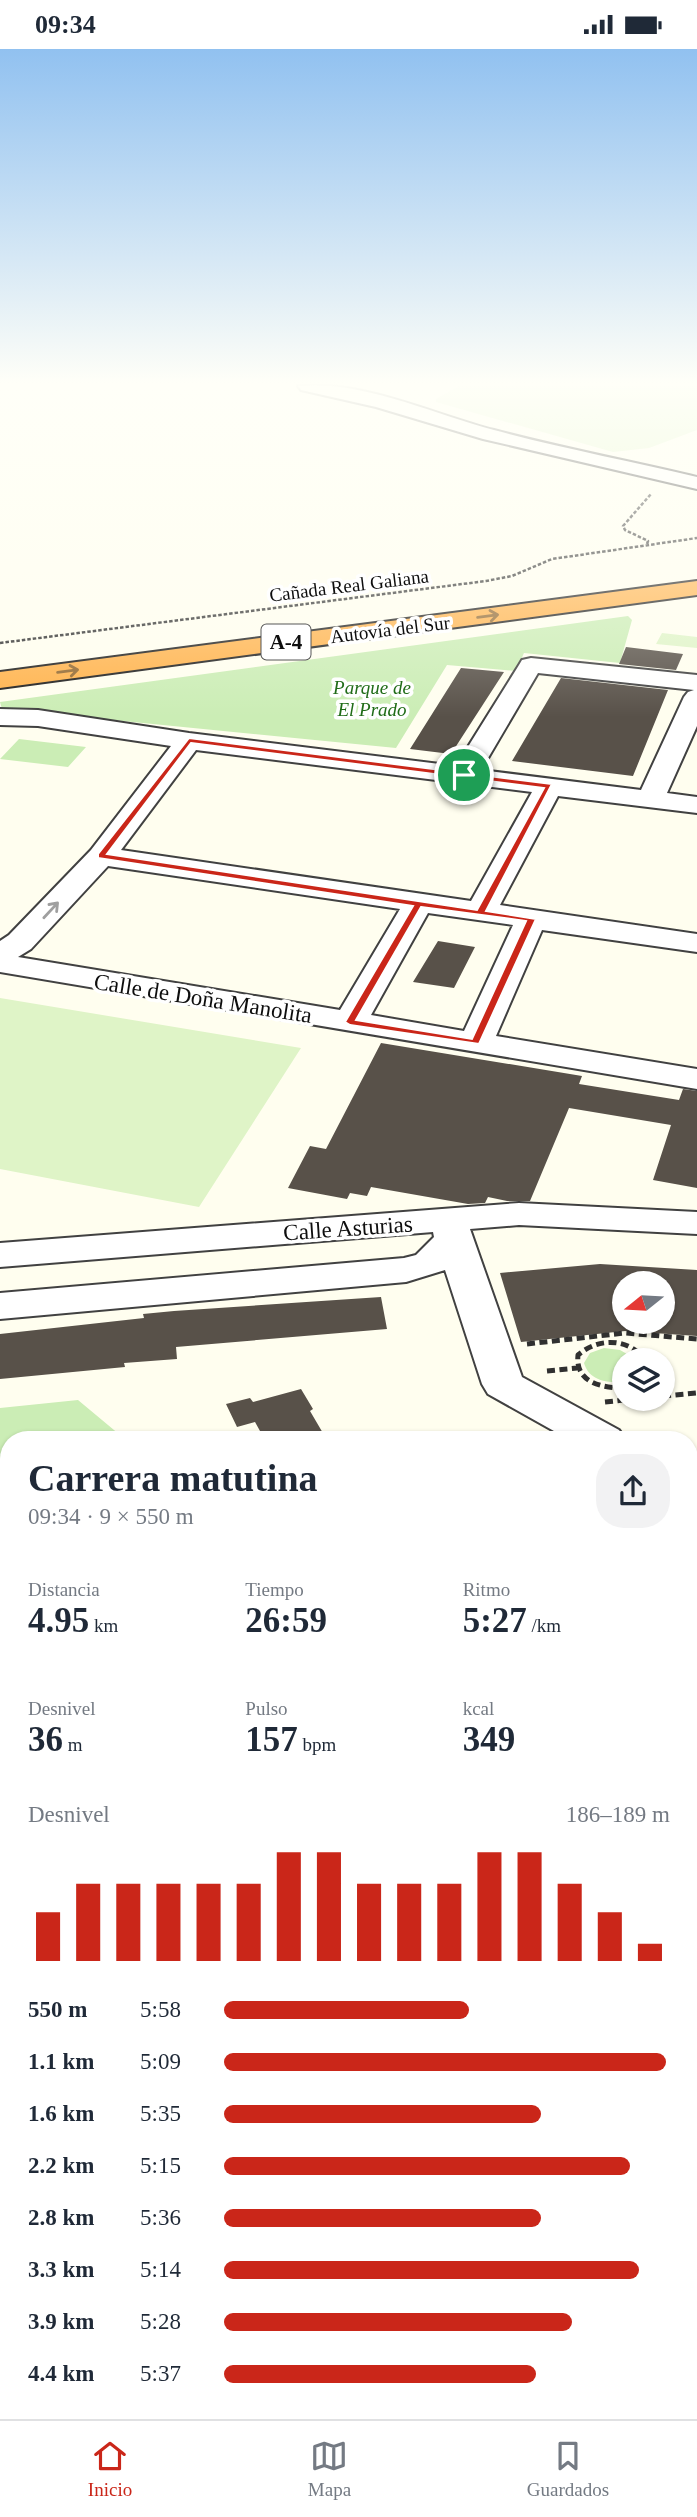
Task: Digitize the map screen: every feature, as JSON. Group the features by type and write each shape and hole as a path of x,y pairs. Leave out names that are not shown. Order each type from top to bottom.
{"highway":[{"name":"Autovía del Sur","path":"0,661 697,572"},
{"path":"548,591 589,580"},
{"name":"Autovía del Sur","path":"0,680 697,588"},
{"path":"572,605 697,596"}],"street":[{"path":"464,775 531,665 697,683"},
{"path":"650,800 697,697"},
{"path":"0,717 38,718 189,741 464,775 542,798 697,830"},
{"path":"7,953 101,856 189,741"},
{"path":"171,764 542,798 650,800 697,805"},
{"path":"480,913 542,798"},
{"path":"101,856 697,943"},
{"path":"350,1022 418,904"},
{"path":"0,915 7,953"},
{"path":"476,1042 531,919"},
{"name":"Calle de Doña Manolita","path":"7,953 18,967 697,1079"},
{"name":"Calle Asturias","path":"0,1255 451,1230 519,1214 697,1223"},
{"path":"451,1230 503,1384 587,1431"},
{"name":"Calle Asturias","path":"0,1306 406,1271 430,1263 451,1230"}],"path":[{"path":"646,544 648,541 625,530 623,526 649,497"},
{"name":"Cañada Real Galiana","path":"0,643 486,581 512,576 552,559 697,538"},
{"path":"490,1347 602,1339 625,1333 697,1339"},
{"path":"612,1386 591,1383 577,1370 578,1355 602,1339 633,1348"},
{"path":"675,1395 697,1393"}],"green space":[{"name":"Parque de El Prado","path":"628,616 632,620 620,663 524,653 516,671 447,665 396,748 2,709 0,702"},
{"path":"662,633 697,637 697,648 656,644"},
{"path":"19,739 86,747 68,767 0,759"},
{"path":"0,998 301,1048 199,1207 0,1169"},
{"path":"604,1348 612,1349 612,1382 600,1380 590,1374 584,1363 590,1353"},
{"path":"78,1400 115,1431 0,1431 0,1408"}],"building":[{"path":"626,647 683,654 676,670 619,664"},
{"path":"461,668 504,672 451,754 410,749"},
{"path":"561,678 668,690 633,776 512,761"},
{"path":"438,941 475,947 454,988 413,982"},
{"path":"381,1043 582,1076 579,1084 679,1100 683,1089 697,1091 697,1188 653,1180 671,1125 569,1108 530,1201 507,1201 488,1197 485,1203 468,1204 371,1187 367,1196 350,1193 347,1199 288,1188 310,1146 326,1149"},
{"path":"600,1264 697,1270 697,1336 668,1334 676,1333 676,1271 612,1271 612,1332 521,1342 500,1273"},
{"path":"381,1297 387,1329 176,1347 177,1359 124,1363 125,1367 0,1379 0,1334 144,1318 143,1314"},
{"path":"301,1389 322,1431 260,1431 255,1422 237,1427 226,1404 250,1398 253,1402"}],"route":[{"path":"464,775 189,741 101,856 418,904 480,913 531,919 476,1042 350,1022 418,904 480,913 549,786 464,775"}]}
